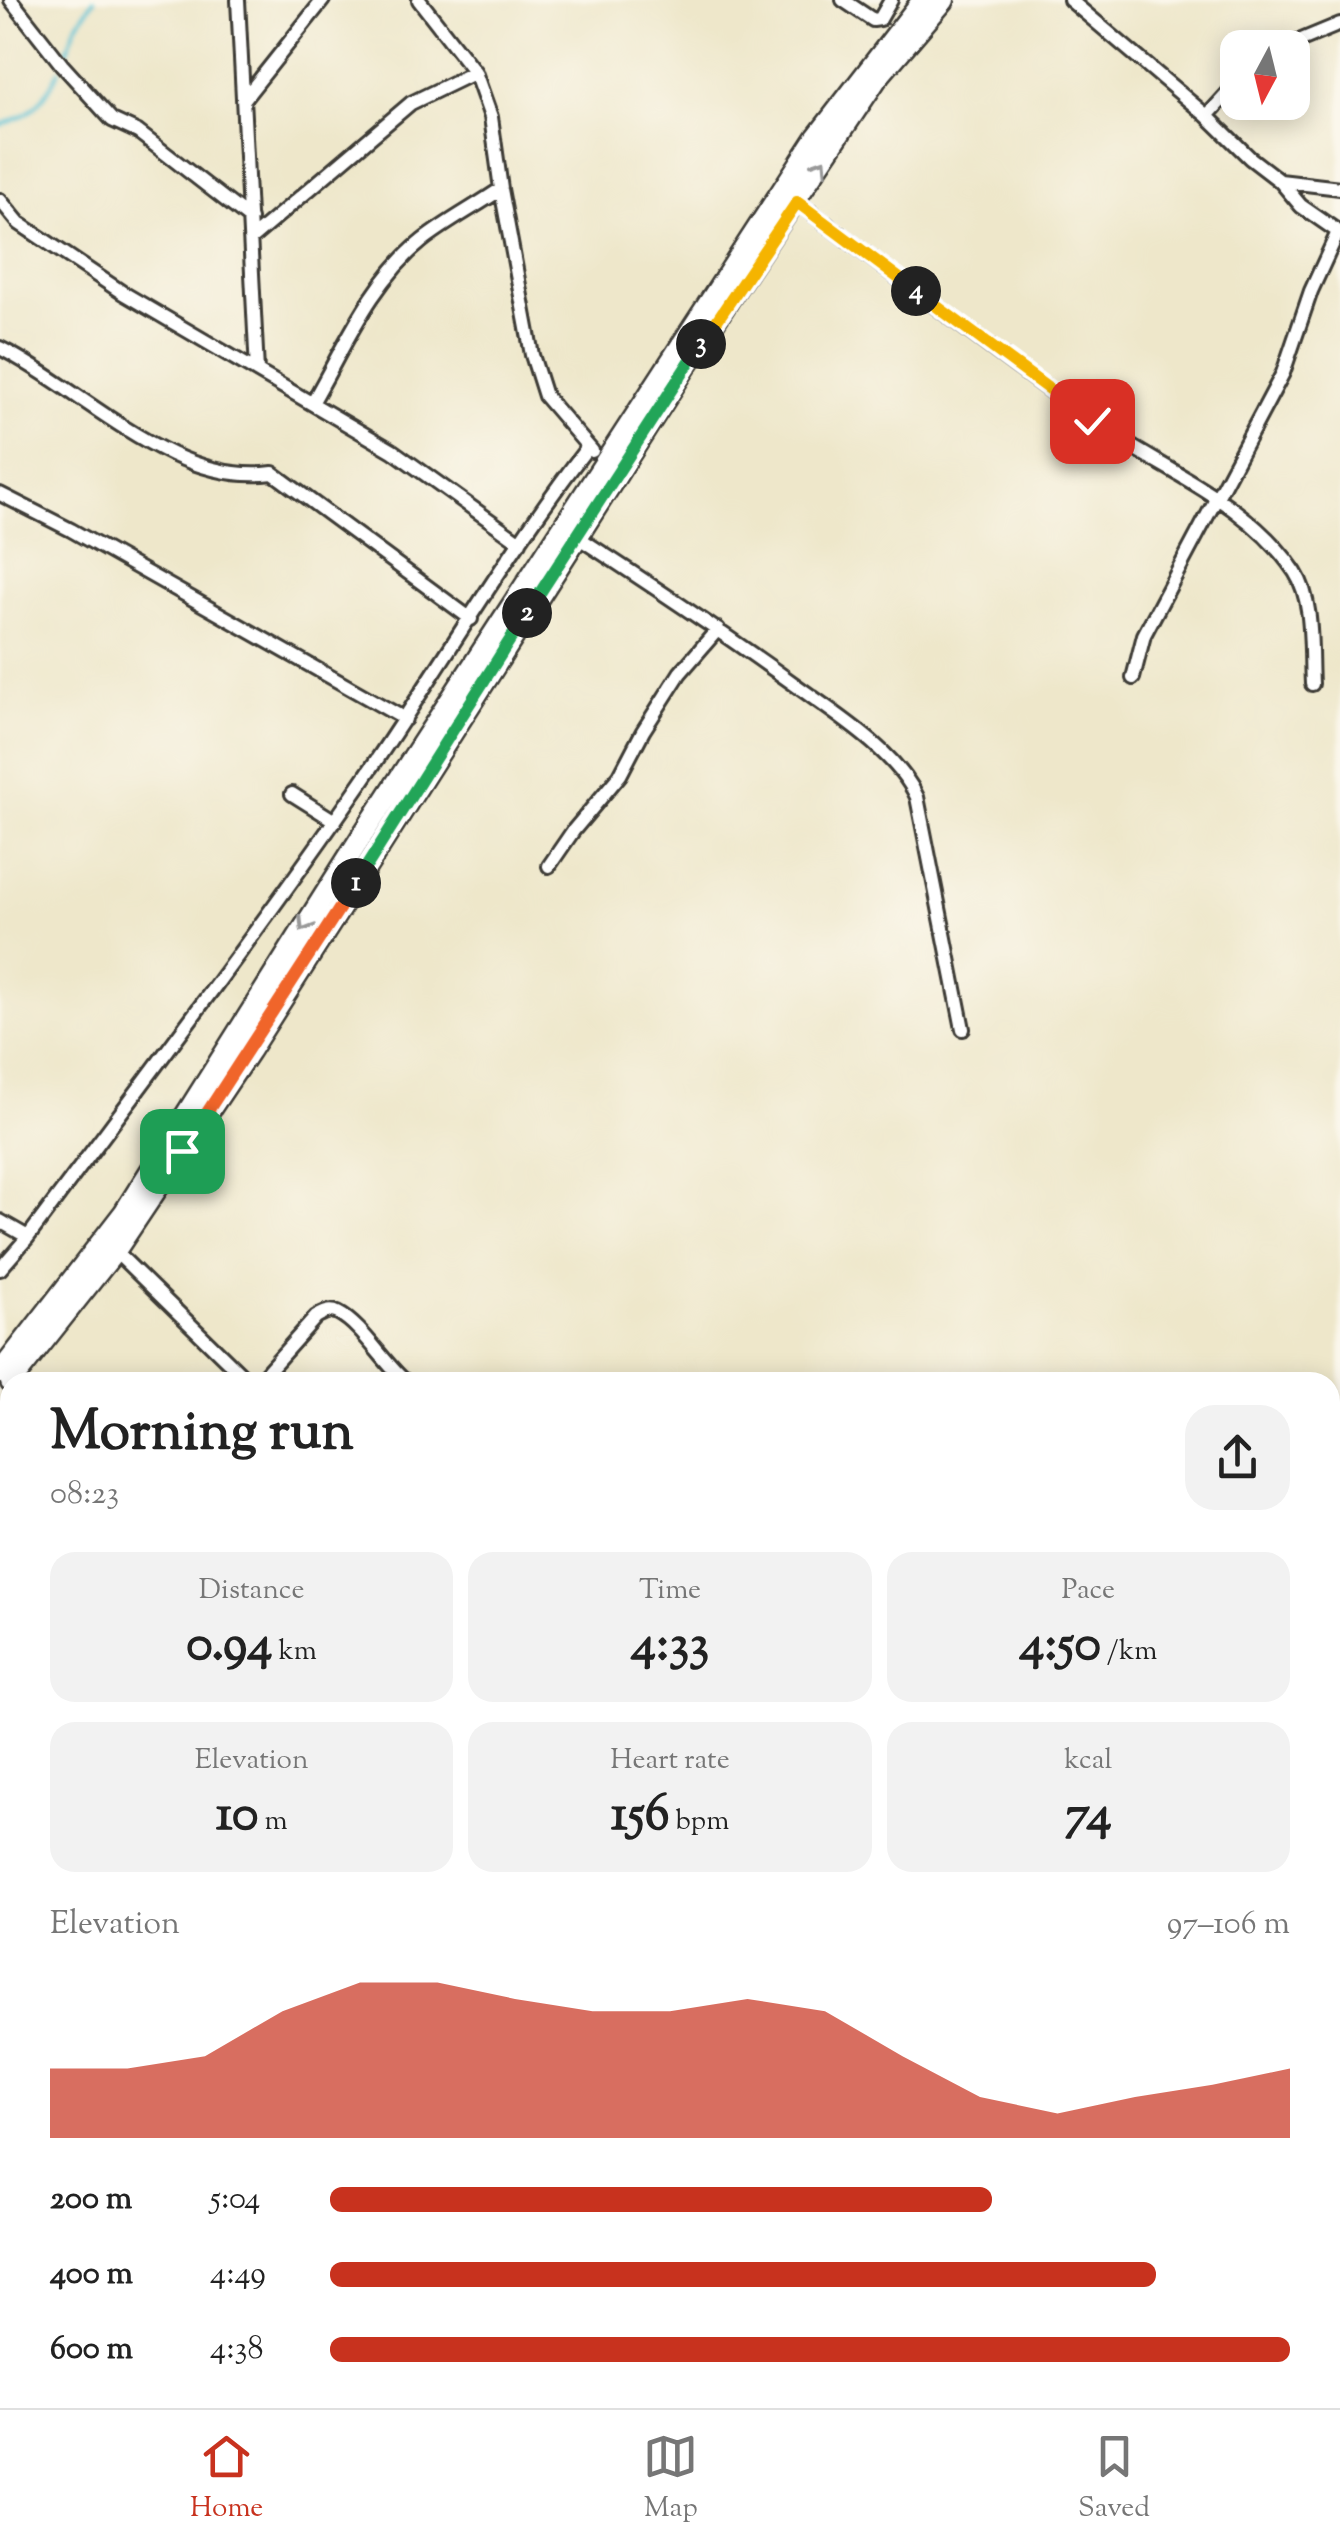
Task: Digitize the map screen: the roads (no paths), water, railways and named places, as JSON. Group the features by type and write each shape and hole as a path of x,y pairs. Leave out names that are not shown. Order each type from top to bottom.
{"main road":[{"path":"2,1372 124,1213 242,1044 877,78 944,0"},
{"path":"20,1372 115,1251 606,461 904,2"}],"street":[{"path":"11,0 62,66 112,120 138,132 250,218"},
{"path":"238,0 257,371"},
{"path":"245,98 323,0"},
{"path":"419,0 476,72 491,116 532,355 545,396 587,448 606,461"},
{"path":"843,0 873,20 904,2"},
{"path":"1070,0 1207,116 1280,181 1302,206 1339,233 1311,292 1283,373 1144,635 1133,678"},
{"path":"1310,36 1340,24"},
{"path":"251,239 412,103 476,72"},
{"path":"1207,116 1220,102"},
{"path":"1280,181 1340,188"},
{"path":"312,403 365,306 402,260 423,240 501,189"},
{"path":"0,200 19,223 123,294 393,451 520,542"},
{"path":"797,202 1092,421 1173,473 1219,497 1266,537 1298,576 1307,608 1312,684"},
{"path":"0,348 66,386 108,418 202,467 238,476 273,474 471,619"},
{"path":"0,1268 28,1237 283,897 405,719 539,510 587,448"},
{"path":"0,494 405,719"},
{"path":"576,536 718,629 845,721 908,777 917,798 964,1029"},
{"path":"550,866 573,831 620,776 680,673 718,629"},
{"path":"292,794 335,821"},
{"path":"0,1221 28,1237"},
{"path":"115,1251 238,1372"},
{"path":"267,1372 316,1316 328,1310 356,1328 397,1372"}],"waterway":[{"path":"63,62 76,26 94,0"},
{"path":"0,125 37,105 59,70"}]}
